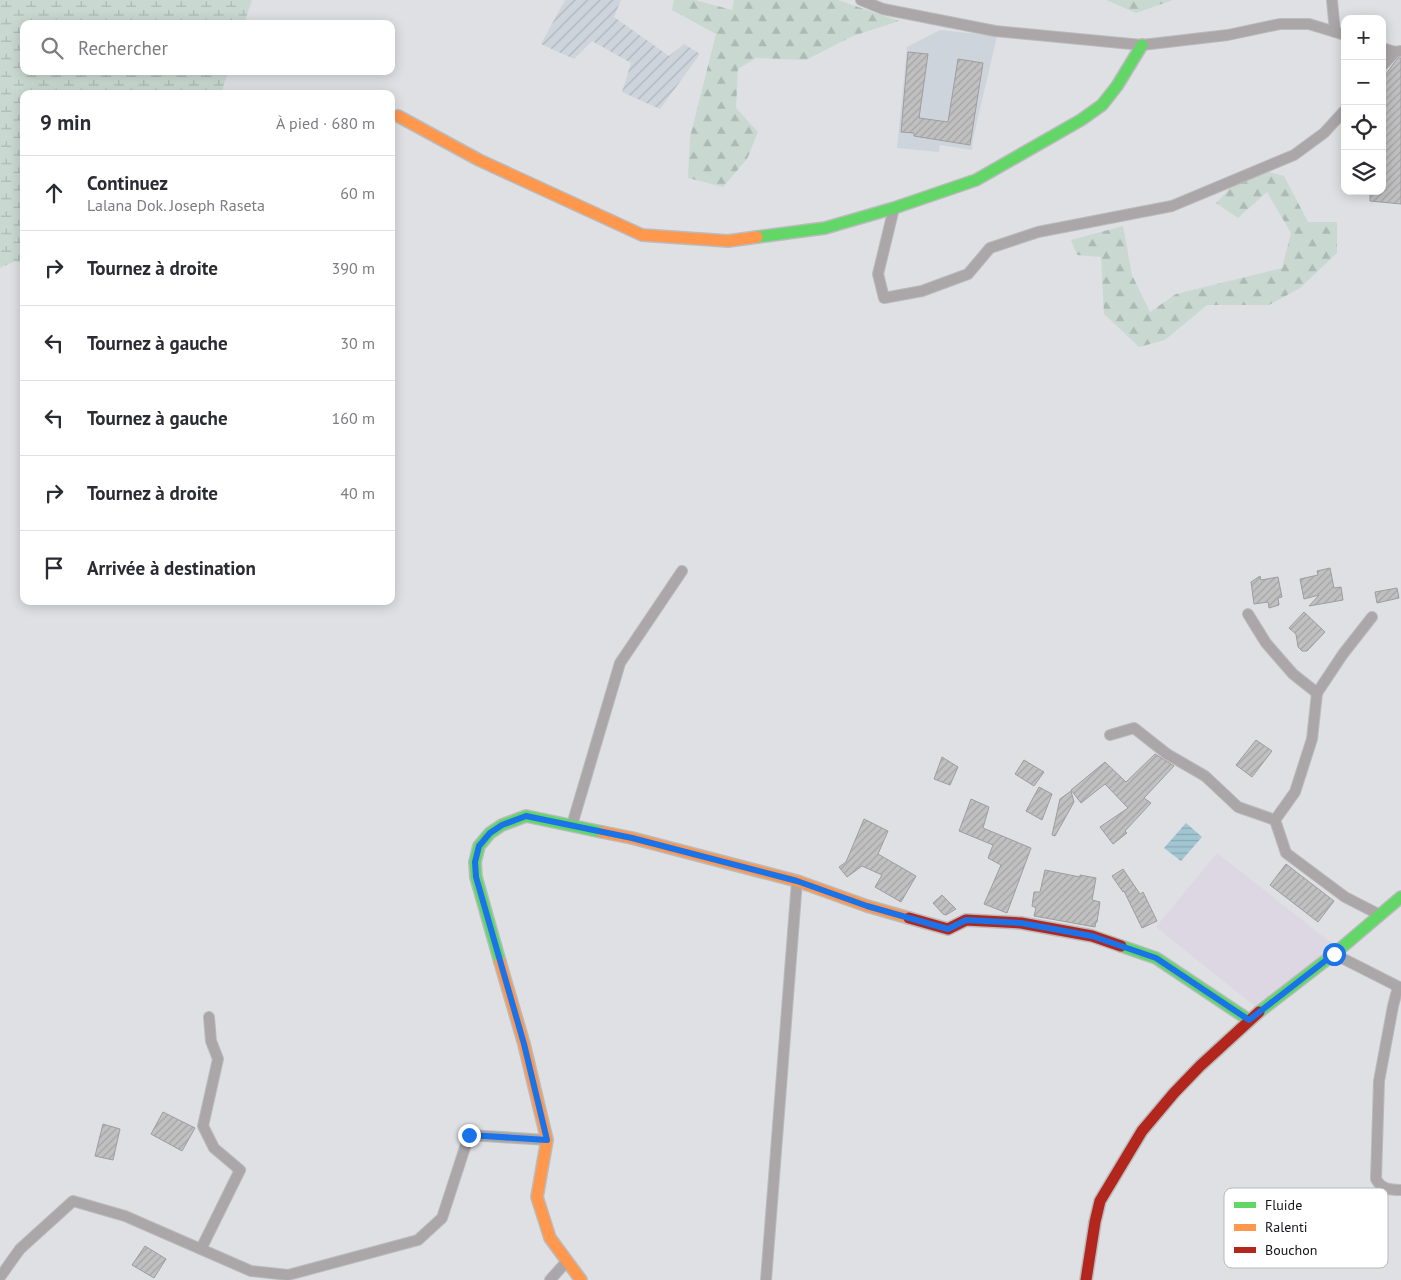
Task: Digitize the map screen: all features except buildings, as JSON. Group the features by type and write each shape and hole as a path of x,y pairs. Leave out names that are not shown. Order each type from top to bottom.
{"street":[{"path":"861,0 882,10 995,31 1142,46 1228,35 1280,24 1309,24 1340,34"},
{"path":"1332,0 1340,34"},
{"path":"398,116 479,160 642,235 728,241 825,228 894,208 976,180 1081,120 1102,105 1117,86 1142,46"},
{"path":"1386,62 1398,52"},
{"path":"894,208 878,274 884,298 922,292 968,274 990,248 1038,232 1172,206 1294,155 1324,133 1341,114"},
{"path":"572,826 620,663 682,571"},
{"path":"1248,614 1266,643 1287,668 1317,693"},
{"path":"1275,820 1295,792 1312,739 1317,693 1343,654 1372,616"},
{"path":"1110,735 1134,728 1167,754 1205,776 1238,807 1275,820"},
{"path":"581,1280 550,1238 537,1197 547,1140 524,1044 476,877 475,862 479,846 490,833 502,825 526,816 632,838 797,881 867,906 948,929 966,920 1021,923 1092,936 1156,958 1249,1020"},
{"path":"1275,820 1286,853 1345,897 1380,915"},
{"path":"766,1280 797,881"},
{"path":"1086,1280 1100,1200 1142,1131 1200,1066 1249,1020 1334,954 1401,897"},
{"path":"1334,954 1400,988 1393,1006 1378,1081 1376,1179 1379,1185 1386,1188"},
{"path":"200,1249 240,1170 214,1148 203,1126 218,1059 211,1041 209,1017"},
{"path":"0,1277 20,1249 73,1201 126,1216 251,1271 288,1275 418,1240 442,1218 469,1135 547,1140"},
{"path":"1388,1188 1401,1190"},
{"path":"550,1280 567,1262"}],"shaded area":[{"path":"565,0 621,0 614,17 669,56 684,44 700,54 660,109 622,92 631,63 592,41 574,59 541,44"},
{"path":"940,30 997,36 972,150 940,145 939,152 897,148 907,47"},
{"path":"1217,853 1334,945 1257,1008 1156,927"}],"green space":[{"path":"0,0 252,0 245,20 20,20 20,75 227,75 222,90 20,90 20,263 15,261 0,268"},
{"path":"674,0 695,0 732,10 734,0 838,0 899,21 853,36 806,60 756,58 738,69 736,108 758,132 747,159 723,187 688,178 690,137 716,34 672,10"},
{"path":"1106,0 1173,0 1136,13"},
{"path":"1251,167 1284,176 1308,222 1337,222 1337,253 1300,288 1269,305 1207,305 1165,340 1139,347 1104,314 1101,257 1077,255 1071,240 1123,226 1132,275 1150,312 1176,294 1282,268 1291,233 1267,192 1238,218 1216,203"}],"water":[{"path":"1186,823 1202,837 1181,861 1164,848"}],"traffic: fast":[{"path":"757,237 825,228 894,208 976,180 1081,120 1102,105 1117,86 1142,45"},
{"path":"500,962 476,877 475,862 479,846 490,833 502,825 526,816 602,832"},
{"path":"1259,1012 1334,954 1401,897"},
{"path":"1121,946 1156,958 1249,1020"}],"traffic: slow":[{"path":"398,116 479,160 642,235 728,241 757,237"},
{"path":"602,832 797,881 867,906 909,918"},
{"path":"500,962 524,1044 547,1140 537,1197 550,1238 581,1280"}],"traffic: jam":[{"path":"909,918 948,929 966,920 1021,923 1092,936 1121,946"},
{"path":"1086,1280 1100,1201 1142,1131 1200,1066 1259,1012"}],"route":[{"path":"469,1135 547,1140 524,1044 476,877 475,862 479,846 490,833 502,825 526,816 632,838 797,881 867,906 948,929 966,920 1021,923 1092,936 1156,958 1249,1020 1334,954"}]}
